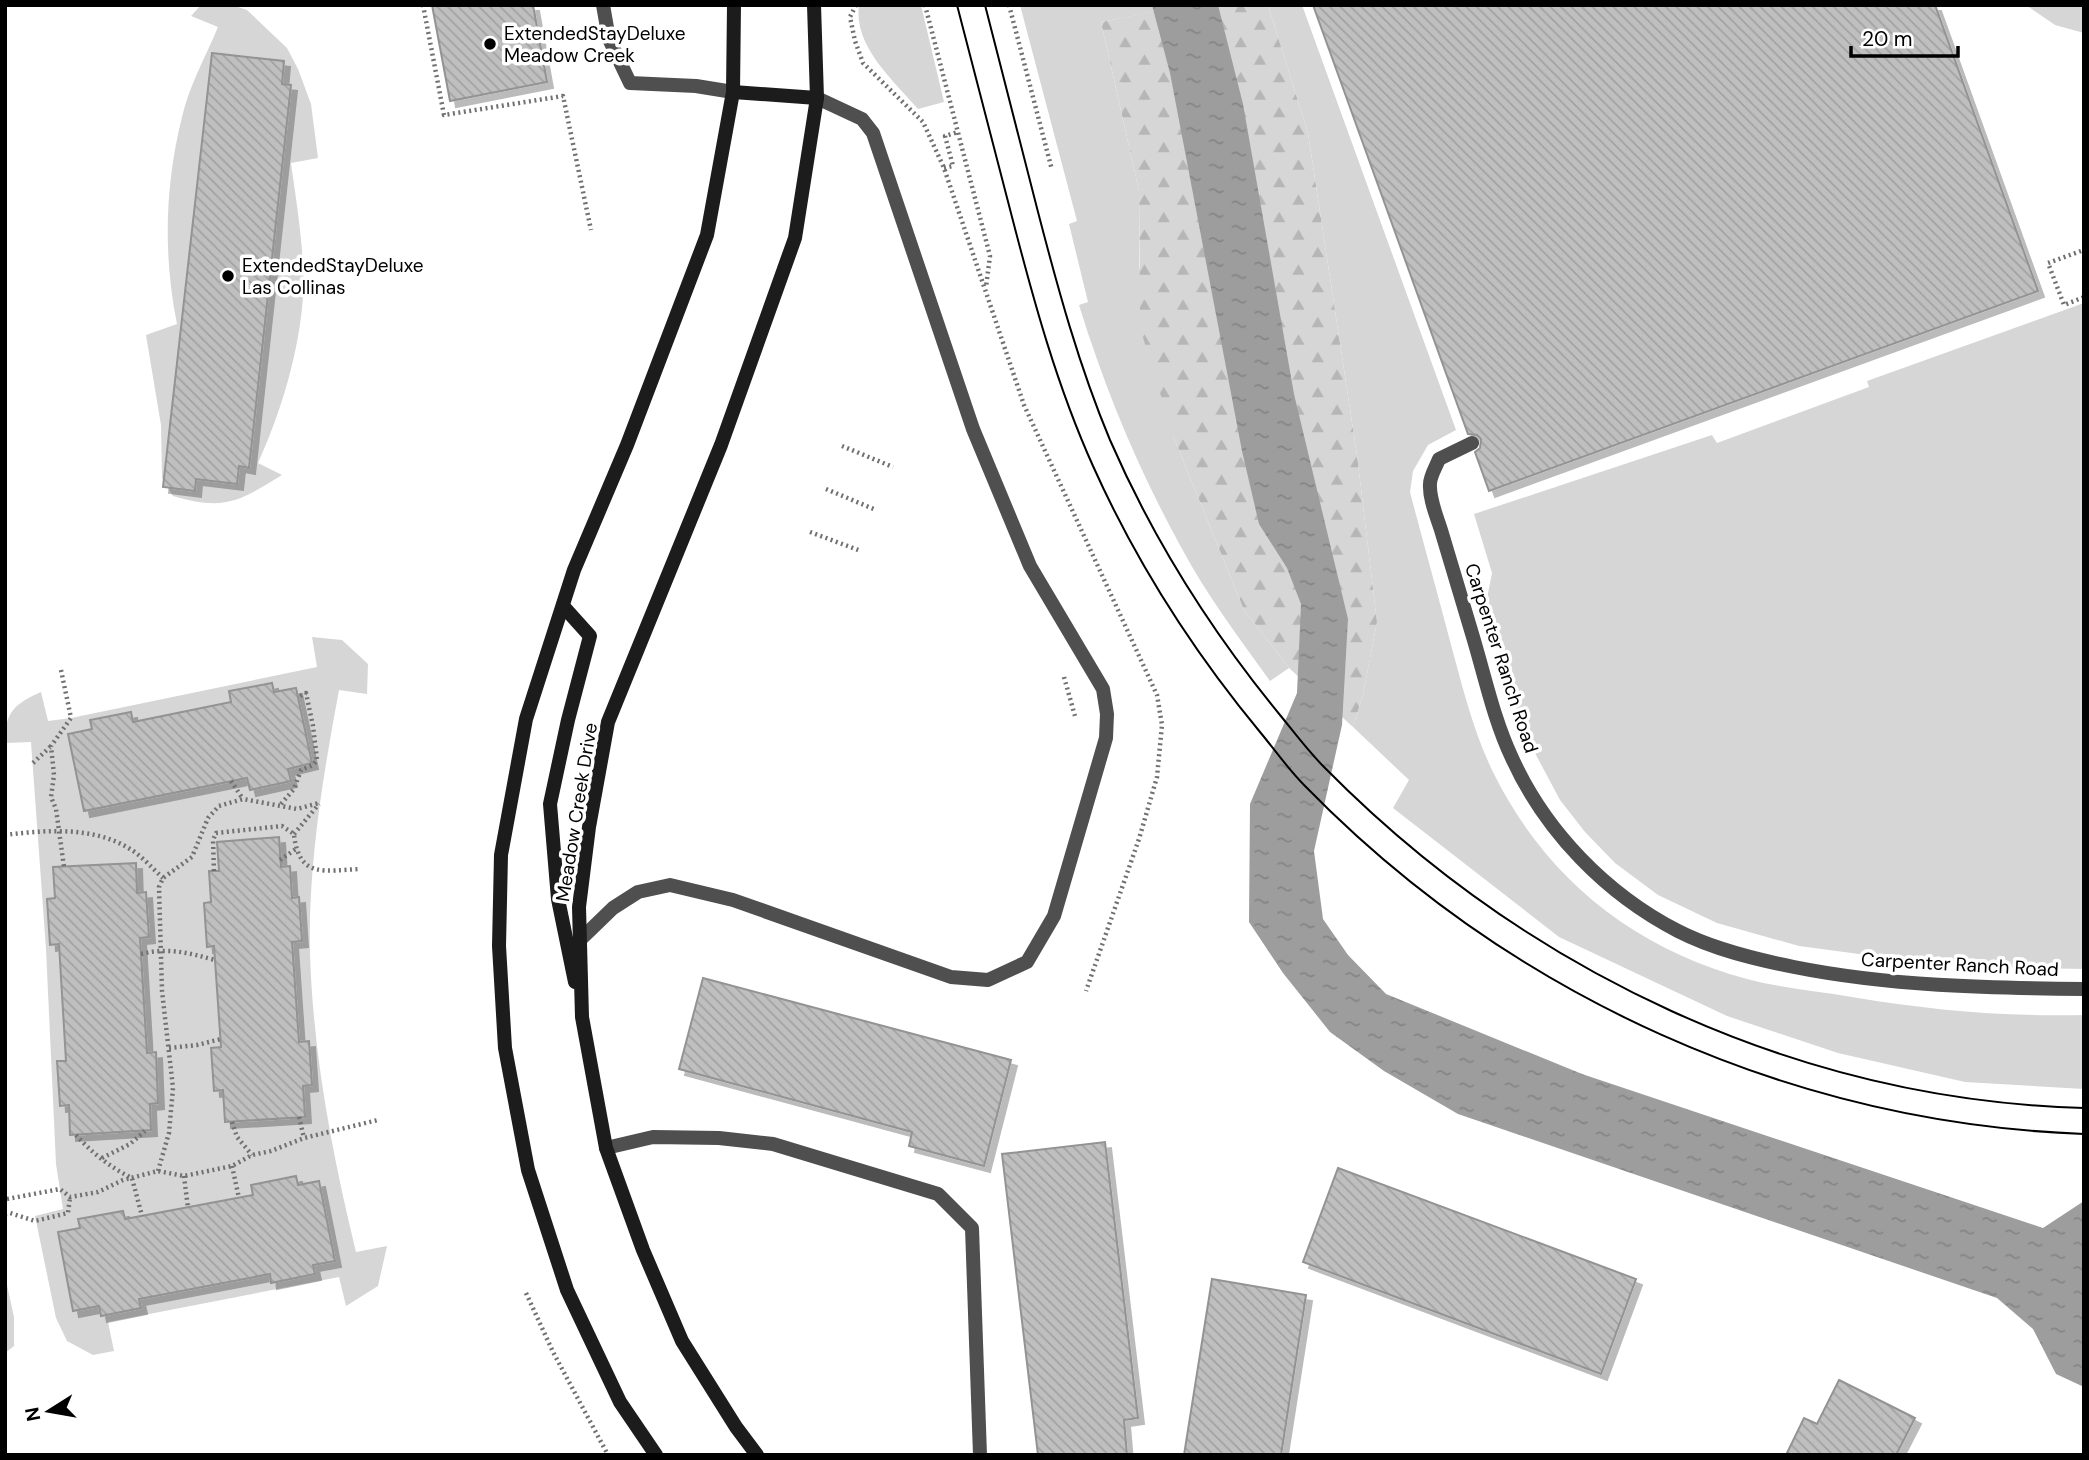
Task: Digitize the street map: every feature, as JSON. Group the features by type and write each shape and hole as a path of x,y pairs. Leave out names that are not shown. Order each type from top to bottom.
{"street":[{"path":"656,1455 620,1402 567,1290 528,1170 505,1048 499,946 501,855 526,719 574,570 626,445 707,235 733,92 734,5"},
{"name":"Meadow Creek Drive","path":"757,1455 736,1427 682,1341 643,1250 606,1148 583,1017 579,907 589,827 608,722 720,445 795,237 817,98 814,5"},
{"path":"733,92 817,98"},
{"path":"563,606 590,636 550,804 558,899 583,1017"}],"lane":[{"path":"603,5 609,39 630,83 696,86 733,92"},
{"path":"581,939 613,908 638,892 670,885 733,900 951,977 988,980 1027,962 1054,916 1106,738 1107,714 1103,689 1030,566 978,441 873,133 862,119 817,98"},
{"name":"Carpenter Ranch Road","path":"1472,443 1439,459 1430,483 1438,521 1493,706 1511,757 1535,802 1566,843 1602,879 1637,906 1678,931 1724,950 1775,963 1844,977 1914,983 2084,989"},
{"path":"606,1148 653,1137 719,1138 773,1144 938,1194 972,1228 980,1455"}],"path":[{"path":"423,5 444,115 564,96 591,230"},
{"path":"856,5 850,18 863,63 923,122 944,168 1024,405 1157,695 1162,725 1157,777 1139,839 1086,991"},
{"path":"925,5 989,256 985,291"},
{"path":"1009,5 1052,170"},
{"path":"944,168 953,166 945,136 958,132"},
{"path":"2081,251 2048,263 2064,305 2084,297"},
{"path":"842,446 893,467"},
{"path":"826,489 876,510"},
{"path":"810,532 861,551"},
{"path":"33,763 51,746 71,718 61,670"},
{"path":"281,804 294,789 301,769 313,765 317,760 306,693 298,697"},
{"path":"51,746 54,775 51,797 56,809 64,867"},
{"path":"231,781 243,799"},
{"path":"158,1171 169,1133 173,1088 159,949 159,887 163,878 192,857 208,818 219,806 243,799 298,809 319,803 294,834 296,849 303,864 314,870 361,869"},
{"path":"214,871 213,840 216,833 282,826 294,834"},
{"path":"5,835 58,830 100,837 130,848 163,878"},
{"path":"280,860 296,849"},
{"path":"141,954 159,949 179,950 215,960"},
{"path":"169,1048 221,1039"},
{"path":"299,1117 304,1138"},
{"path":"7,1199 60,1189 70,1197 98,1192 158,1171 184,1176 232,1166 252,1155 304,1138 378,1120"},
{"path":"232,1122 237,1137 252,1155"},
{"path":"102,1158 130,1144 145,1130"},
{"path":"76,1135 117,1171 132,1178"},
{"path":"232,1166 239,1198"},
{"path":"184,1176 188,1208"},
{"path":"132,1178 142,1216"},
{"path":"5,1214 36,1221 68,1213 70,1197"},
{"path":"526,1293 608,1455"}],"green space":[{"name":"ExtendedStayDeluxe Las Collinas","path":"201,5 232,5 247,10 287,48 311,104 318,158 291,163 303,263 301,318 288,382 258,463 282,475 254,492 219,503 191,501 173,496 162,478 161,425 146,335 177,324 168,246 172,168 185,105 218,27 191,16"},
{"path":"859,5 921,5 944,102 918,109 887,75 862,35"},
{"path":"1020,5 1152,5 1154,12 1101,22 1139,191 1139,266 1174,438 1244,610 1289,668 1270,681 1212,599 1165,518 1100,367 1079,305 1088,302 1069,224 1077,221"},
{"path":"1188,5 1268,5 1308,133 1357,455 1377,622 1363,695 1353,727 1289,668 1244,610 1174,438 1140,328 1139,191 1101,22"},
{"path":"1268,5 1302,5 1456,430 1428,445 1413,471 1410,492 1480,740 1493,772 1514,810 1539,845 1566,876 1597,904 1630,928 1705,966 1786,987 1881,1002 1996,1014 2084,1015 2084,1089 1965,1082 1838,1053 1727,1016 1559,937 1393,808 1409,780 1353,727 1363,695 1377,622 1357,455 1308,133"},
{"path":"2026,5 2084,5 2084,33 2055,25"},
{"path":"2084,303 2084,969 1985,967 1799,946 1717,923 1658,895 1615,863 1585,832 1560,800 1527,738 1490,618 1487,598 1492,573 1474,514 1712,435 1717,443 1869,387 1867,381"},
{"path":"312,637 342,640 368,664 367,694 339,690 314,853 310,953 315,1028 325,1103 356,1252 387,1246 378,1286 346,1306 339,1277 108,1322 114,1351 93,1355 67,1341 56,1318 35,1216 63,1209 56,1164 46,949 31,742 5,743 9,716 18,705 41,692 48,721 317,667"},
{"path":"5,1276 14,1317 14,1346 5,1353"}],"water":[{"path":"1152,5 1218,5 1243,104 1294,394 1348,619 1342,725 1314,851 1323,919 1348,955 1386,994 1582,1074 2043,1228 2084,1201 2084,1387 2056,1374 2033,1329 1997,1298 1458,1114 1384,1071 1330,1032 1283,973 1249,922 1250,804 1297,693 1301,604 1287,568 1259,524 1242,451 1170,73"}],"building":[{"name":"ExtendedStayDeluxe Meadow Creek","path":"432,5 533,5 547,82 450,101"},
{"path":"1313,5 1935,5 2038,291 1489,491 1475,452 1480,448 1481,439 1477,435 1468,434"},
{"name":"ExtendedStayDeluxe Las Collinas","path":"212,53 284,61 282,84 291,85 249,468 239,466 237,484 196,479 195,491 163,487"},
{"path":"272,683 274,692 296,688 312,763 288,769 291,781 250,790 247,778 84,811 68,734 92,729 90,720 131,712 133,722 231,702 229,691"},
{"path":"279,837 281,867 290,866 292,898 299,897 302,941 292,942 299,1042 309,1041 312,1085 303,1086 305,1117 225,1122 223,1090 214,1091 211,1048 221,1047 214,946 207,947 204,903 211,902 209,871 219,871 217,842"},
{"path":"136,863 137,893 146,892 149,937 140,938 147,1053 156,1052 158,1103 150,1104 151,1130 70,1135 69,1105 60,1106 57,1061 66,1061 59,944 50,945 47,899 55,898 53,867"},
{"path":"703,978 1011,1060 984,1166 909,1146 912,1132 679,1069"},
{"path":"1105,1142 1138,1418 1124,1420 1127,1455 1038,1455 1002,1154"},
{"path":"1338,1168 1636,1279 1601,1374 1303,1262"},
{"path":"296,1176 298,1185 319,1181 335,1261 313,1265 315,1274 271,1283 270,1274 139,1299 141,1308 101,1316 99,1306 73,1311 58,1232 80,1228 78,1219 123,1211 125,1219 253,1195 251,1185"},
{"path":"1212,1279 1306,1295 1281,1455 1184,1455"},
{"path":"1839,1380 1915,1418 1896,1455 1786,1455 1804,1418 1817,1424"}],"tram line":[{"path":"957,5 1038,312 1068,405 1093,466 1128,537 1189,638 1235,701 1305,786 1385,861 1472,927 1564,985 1661,1035 1762,1074 1867,1105 1975,1125 2084,1134"},
{"path":"985,5 1061,298 1088,384 1110,440 1164,548 1207,617 1230,651 1324,767 1403,840 1487,905 1577,962 1671,1011 1770,1050 1872,1080 1977,1099 2084,1108"}],"place":[{"name":"ExtendedStayDeluxe Meadow Creek","path":"490,44"},
{"name":"ExtendedStayDeluxe Las Collinas","path":"228,276"}]}
